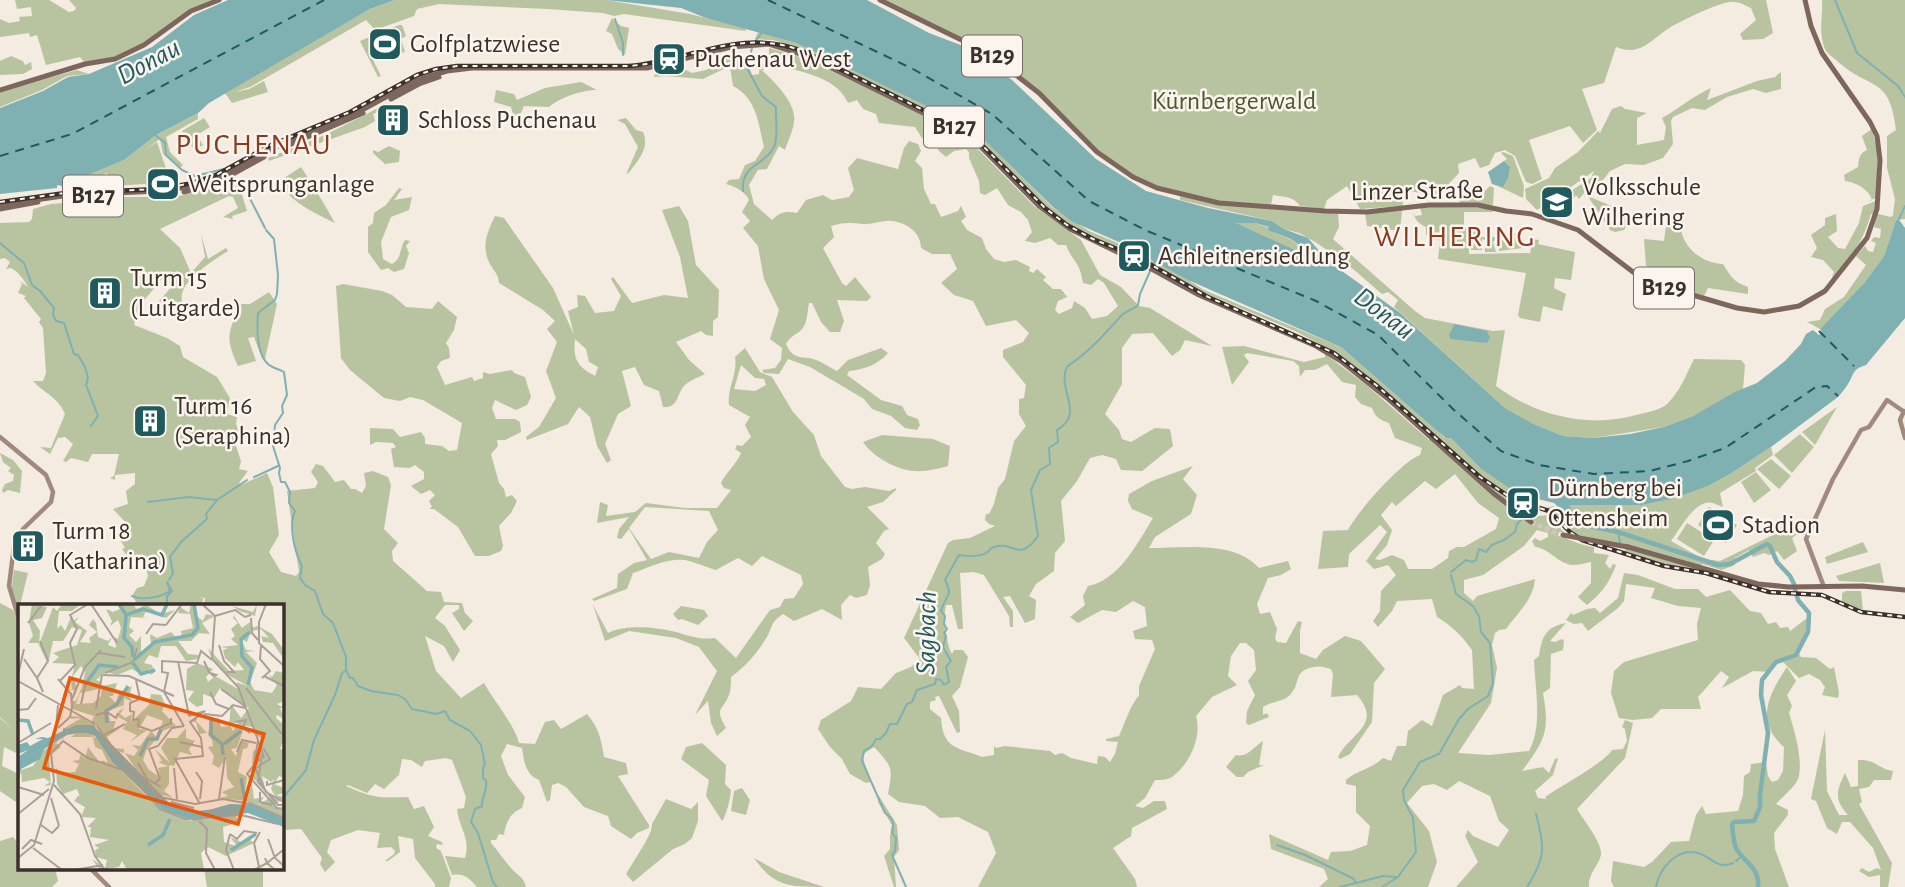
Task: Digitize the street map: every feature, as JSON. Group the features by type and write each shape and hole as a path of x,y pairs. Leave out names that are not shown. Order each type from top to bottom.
{"main road":[{"path":"0,90 86,64 115,59 139,48 185,15 219,0"},
{"name":"Linzer Straße","path":"880,0 988,53 1039,93 1114,164 1157,188 1219,203 1292,209 1367,212 1429,205 1478,205 1532,214 1578,230 1637,275 1673,290 1755,311 1782,310 1808,302 1831,285 1870,232 1878,203 1880,160 1873,127 1822,53 1811,26 1805,0"},
{"name":"B127","path":"0,207 70,195 160,191 195,186 359,111 417,80 447,71 635,69 656,67 711,51 754,44 778,46 798,52 954,127 977,143 1039,206 1080,236 1150,268 1209,300 1334,356 1370,383 1530,521"},
{"path":"1561,534 1628,547 1758,584 1862,586 1905,590"}],"street":[{"path":"1824,587 1807,544 1807,535 1854,440 1862,429 1869,428 1888,400 1904,411 1900,420 1905,438"},
{"path":"0,437 47,476 53,491 51,502 23,529 14,546 9,586 18,616"},
{"path":"92,870 109,887"}],"green space":[{"path":"15,0 49,0 69,12 76,8 69,0 214,0 126,53 85,63 80,57 46,65 37,35 30,37 29,33 0,37 0,19 9,23 20,21 19,17 32,16 31,7 17,9"},
{"path":"395,0 606,0 690,14 745,28 746,31 624,14 614,16 548,9 439,4 417,9 414,16 375,30 366,20 250,87 235,92 249,89 264,81 268,92 232,103 225,93 370,9"},
{"name":"Kürnbergerwald","path":"883,0 1766,0 1773,33 1763,39 1743,40 1740,34 1756,20 1751,8 1729,2 1669,28 1639,49 1624,50 1616,47 1604,83 1582,89 1597,130 1583,143 1570,126 1529,140 1542,179 1532,184 1526,182 1515,156 1505,150 1495,153 1489,165 1480,168 1475,158 1458,164 1459,173 1439,198 1402,191 1403,206 1360,209 1347,186 1327,200 1324,209 1300,206 1291,199 1273,195 1271,205 1218,201 1162,188 1133,175 1106,157 1000,60"},
{"path":"1822,0 1905,0 1905,219 1896,220 1884,256 1865,282 1820,329 1807,322 1820,320 1825,309 1844,297 1866,265 1856,256 1865,246 1868,251 1873,252 1876,243 1871,241 1874,237 1880,238 1881,229 1874,227 1877,214 1871,214 1856,250 1831,280 1834,272 1823,260 1811,257 1817,248 1811,235 1825,225 1825,218 1836,214 1837,231 1828,237 1838,248 1845,249 1859,223 1863,206 1876,201 1878,214 1891,217 1893,215 1895,199 1887,168 1887,136 1896,130 1889,100 1883,91 1848,70 1825,49 1821,31"},
{"path":"612,18 621,26 629,28 625,55 618,49 612,34 606,31"},
{"name":"Golfplatzwiese","path":"402,25 406,36 401,39 405,52 389,55 386,50 374,56 372,53 381,76 378,77 360,41"},
{"path":"758,32 796,43 973,128 1052,207 1089,231 1141,250 1204,290 1341,347 1445,438 1451,438 1480,468 1539,500 1535,504 1516,500 1499,489 1511,502 1527,509 1528,517 1550,515 1564,533 1559,532 1558,536 1594,547 1594,553 1609,555 1605,563 1610,569 1613,564 1616,565 1601,592 1587,605 1578,597 1591,583 1591,562 1568,564 1535,547 1532,541 1535,538 1540,541 1548,537 1548,533 1537,530 1524,546 1483,575 1464,580 1464,593 1473,601 1477,596 1535,579 1524,606 1506,629 1495,633 1492,645 1497,668 1491,703 1458,753 1489,755 1529,751 1537,719 1534,660 1539,656 1549,630 1566,623 1550,641 1564,641 1563,650 1551,654 1550,688 1543,693 1546,717 1544,735 1522,771 1543,767 1549,773 1558,758 1553,775 1535,791 1538,798 1546,799 1545,797 1592,768 1612,750 1623,749 1627,741 1625,729 1622,727 1625,720 1633,723 1625,758 1577,809 1601,850 1589,887 1456,887 1478,862 1465,836 1468,830 1473,836 1498,847 1509,830 1499,821 1490,796 1459,781 1447,790 1434,784 1422,786 1407,803 1429,831 1437,862 1428,887 1319,887 1328,879 1324,869 1271,849 1269,834 1328,860 1331,852 1350,851 1367,845 1370,826 1356,812 1356,786 1346,784 1346,780 1383,758 1391,761 1397,746 1406,746 1408,731 1422,720 1432,726 1443,695 1460,685 1462,688 1474,689 1472,650 1456,631 1437,617 1432,599 1397,601 1378,627 1373,621 1380,611 1381,591 1396,575 1388,565 1374,569 1366,561 1387,532 1380,525 1349,554 1348,567 1318,569 1323,531 1348,530 1381,488 1402,467 1420,455 1422,448 1395,438 1389,423 1378,418 1372,408 1361,404 1355,397 1356,385 1342,382 1327,364 1315,370 1305,370 1300,377 1299,366 1293,361 1247,353 1244,355 1249,362 1232,385 1222,347 1244,346 1304,362 1325,357 1325,354 1364,383 1429,440 1434,435 1363,373 1323,346 1297,332 1198,290 1151,262 1095,239 1056,216 980,141 952,121 800,48 773,40 755,39","holes":["1455,474 1478,503 1499,518 1496,529 1464,547 1449,551 1448,558 1432,569 1408,569 1404,560 1392,555 1380,560 1375,559 1387,545 1392,530 1381,515 1392,502 1396,506 1425,481 1436,489"]},
{"path":"769,48 804,58 967,138 1034,206 1081,240 1100,275 1121,287 1139,306 1150,308 1212,346 1185,340 1180,350 1172,356 1153,333 1132,334 1122,348 1122,384 1105,414 1119,430 1122,439 1131,442 1155,428 1170,429 1173,446 1142,471 1121,470 1116,459 1102,455 1090,458 1061,501 1065,541 1055,553 1054,571 1036,584 1029,596 1036,600 1035,619 1025,623 1010,596 1003,597 1013,611 1013,627 1010,627 1009,616 984,575 974,572 960,573 963,629 958,629 952,605 946,605 945,616 952,654 954,650 963,650 968,657 960,687 952,696 959,711 960,732 957,733 939,696 930,702 930,709 941,718 942,728 949,742 959,749 982,757 994,755 994,746 1005,746 1050,751 1055,755 1062,753 1097,764 1098,756 1105,757 1110,762 1118,742 1106,739 1119,736 1139,695 1139,686 1155,649 1152,640 1135,639 1133,631 1147,626 1145,607 1133,601 1116,612 1102,610 1078,623 1070,617 1085,605 1083,596 1088,586 1118,569 1153,518 1132,509 1128,501 1129,494 1152,481 1193,466 1183,479 1197,495 1191,514 1155,537 1149,548 1222,549 1249,559 1259,568 1288,561 1291,569 1268,578 1257,604 1260,614 1270,612 1277,629 1277,642 1286,643 1298,621 1302,622 1300,653 1316,659 1323,650 1345,636 1361,641 1385,669 1374,683 1372,722 1350,754 1340,759 1338,757 1343,749 1366,721 1364,705 1357,695 1331,697 1331,669 1307,669 1300,674 1290,695 1263,707 1263,715 1267,713 1269,717 1249,725 1246,723 1247,711 1255,695 1248,681 1256,670 1254,650 1246,643 1240,643 1231,656 1228,676 1237,685 1212,697 1196,716 1196,741 1189,758 1172,777 1155,780 1145,798 1135,806 1143,808 1154,801 1165,801 1167,809 1132,828 1131,836 1113,848 1135,879 1137,887 978,887 996,853 988,832 958,817 940,818 925,806 899,802 888,794 890,768 874,747 862,755 871,782 866,783 850,774 842,759 818,729 821,720 851,701 858,687 881,689 896,673 911,667 920,659 904,638 948,543 970,538 995,526 985,520 986,514 989,514 998,488 1005,479 1014,441 1026,426 1019,414 1019,399 1024,398 1026,385 1003,357 1003,350 1023,342 1029,333 1016,320 986,326 973,301 954,295 941,283 957,269 950,254 932,254 921,248 918,237 907,226 888,221 840,224 831,226 834,237 823,248 842,283 846,286 855,277 871,297 867,301 837,300 844,321 840,332 830,332 821,322 812,303 809,303 804,326 786,344 795,356 816,360 837,371 848,360 881,348 888,353 880,361 866,368 849,371 847,375 881,400 902,406 907,415 918,419 920,425 917,430 905,428 891,416 872,409 864,399 810,367 788,359 779,374 764,373 762,370 775,368 781,360 782,348 770,339 779,310 764,279 758,246 743,228 750,221 742,212 749,200 745,194 726,184 729,180 739,179 745,165 755,161 764,147 758,120 747,97 733,86 730,66 703,79 654,77 656,72 686,70 692,73 706,70 738,53 748,62 752,75 759,74 760,63 769,62 770,67 762,70 784,93 794,115 793,129 785,150 779,146 767,169 758,170 749,185 754,204 772,220 783,213 797,213 806,200 823,195 832,200 849,197 854,190 848,168 857,158 898,169 909,141 918,144 921,151 915,161 922,168 924,189 941,217 958,211 961,206 966,217 961,221 967,230 982,238 994,259 1004,262 1016,260 1030,267 1029,271 1033,273 1037,269 1046,277 1043,280 1053,289 1061,289 1067,297 1058,301 1055,310 1059,314 1072,308 1074,301 1085,308 1092,319 1107,316 1118,306 1104,283 1098,279 1091,285 1083,283 1080,270 1066,245 1058,245 1050,238 1035,243 1025,241 1032,232 1028,220 1021,212 1008,205 997,188 985,195 980,193 979,181 966,149 954,151 946,157 939,151 934,140 924,141 915,127 879,123 876,114 863,109 857,100 848,103 831,83 788,68 787,58 769,55"},
{"path":"11,56 23,61 25,65 31,62 32,69 23,74 0,75 0,61"},
{"path":"77,70 89,74 67,76 42,90 0,107 0,92"},
{"path":"1781,72 1781,89 1766,93 1753,89 1727,97 1705,110 1692,108 1673,117 1673,144 1663,158 1644,165 1625,164 1610,171 1590,197 1631,218 1624,230 1610,230 1585,192 1579,199 1576,195 1568,207 1562,204 1558,206 1554,219 1543,215 1543,209 1591,178 1594,171 1555,198 1553,195 1545,200 1547,204 1537,210 1526,199 1525,189 1549,178 1555,168 1578,152 1598,131 1600,133 1612,109 1621,106 1647,113 1637,118 1637,145 1664,140 1666,127 1662,118 1698,95 1711,88 1707,100 1775,77"},
{"path":"581,82 597,90 572,95 549,107 524,106 516,124 511,107 494,102 496,90 514,94 517,100 545,88"},
{"path":"388,103 389,107 373,114 375,121 365,127 269,161 268,158 325,135"},
{"path":"198,113 198,119 166,137 170,152 183,165 179,168 163,154 160,139 143,151 157,142 171,183 147,187 145,184 113,186 107,173 73,188 62,186 124,160 156,135"},
{"path":"204,118 210,127 197,135 203,145 194,150 182,131"},
{"path":"626,118 636,130 643,132 645,138 642,154 628,174 638,147 625,124 617,120"},
{"path":"1872,129 1878,154 1876,198 1872,200 1861,187 1845,181 1844,175 1858,167 1862,153 1867,150 1862,136"},
{"path":"389,146 400,151 399,162 385,164 373,153 373,150 378,152"},
{"path":"1501,153 1513,156 1524,186 1523,198 1489,182 1504,185 1509,166 1504,161 1507,159"},
{"path":"301,167 335,223 303,206 288,194 281,180"},
{"path":"239,185 247,211 232,216 233,219 223,217 238,208 233,197 229,196 160,229 180,248 191,273 205,257 201,234 208,259 226,248 228,251 189,281 182,294 183,306 153,308 174,284 164,276 138,308 134,325 180,346 183,357 217,377 230,398 227,414 237,417 236,424 241,440 235,443 241,461 239,469 248,471 239,483 241,485 267,473 273,487 279,535 269,552 281,572 296,576 299,572 287,491 315,488 318,482 311,472 316,464 323,466 335,482 344,480 351,489 362,493 366,486 364,473 373,471 388,477 391,485 384,529 398,543 392,551 393,561 427,591 441,592 444,602 462,603 465,613 473,621 464,631 452,613 459,609 459,605 445,605 435,618 445,626 460,650 453,662 444,646 425,636 436,671 461,698 484,683 519,743 535,744 545,722 554,720 561,729 587,714 599,734 604,757 626,763 628,774 618,776 649,828 631,839 611,826 608,816 584,807 566,787 558,783 552,785 550,800 547,802 539,780 526,767 522,748 507,744 501,756 508,775 525,797 522,808 509,818 504,835 499,834 491,843 522,878 526,887 477,887 466,877 452,875 445,856 465,858 467,844 457,809 464,808 466,797 452,760 446,758 425,761 422,767 411,760 402,759 399,775 384,789 375,784 367,793 346,786 363,793 376,796 408,797 414,809 424,806 434,827 428,836 443,845 437,844 436,848 441,851 451,878 449,887 435,887 415,858 413,839 398,836 400,852 388,861 385,861 395,851 391,847 377,848 380,833 358,830 331,840 327,852 335,862 325,872 320,864 322,858 301,829 284,830 284,604 204,604 205,598 198,597 203,598 202,604 137,604 132,596 137,588 144,586 148,576 144,561 131,559 122,549 125,548 116,533 126,532 128,525 113,509 128,504 126,491 135,484 135,473 115,475 115,480 110,478 114,476 119,454 92,454 88,462 71,458 63,461 73,444 65,437 58,438 50,454 40,447 51,448 65,414 55,400 33,381 43,381 46,373 43,328 39,322 41,319 24,298 26,296 18,293 22,284 20,281 28,287 25,282 14,270 6,269 10,262 5,258 0,259 0,223 29,222 33,209 74,202 78,207 93,205 93,200 107,197 176,197 216,186 218,190"},
{"path":"1490,186 1494,188 1493,205 1459,204 1461,193 1486,190"},
{"path":"399,188 402,189 394,200 412,197 409,210 391,217 381,242 383,259 392,264 405,240 410,241 406,246 409,253 404,269 394,272 388,268 381,270 368,252 368,227 373,223 374,213 386,205"},
{"path":"1180,196 1209,203 1338,213 1339,227 1333,239 1415,311 1425,318 1493,331 1505,330 1496,386 1529,406 1584,420 1621,418 1657,410 1675,395 1694,359 1741,360 1745,365 1743,389 1693,416 1664,427 1593,438 1563,436 1532,424 1505,408 1394,307 1398,300 1388,292 1382,294 1317,243 1272,221 1180,200"},
{"path":"679,206 688,221 696,265 719,290 718,317 713,321 713,336 701,331 676,342 689,360 705,374 685,385 674,404 663,407 659,391 644,385 635,367 622,371 631,406 618,414 605,444 611,460 607,463 597,446 590,417 579,407 568,424 527,440 526,437 539,427 556,398 546,371 557,342 547,329 555,321 543,310 499,283 486,250 488,233 495,216 504,218 553,288 574,335 568,311 578,307 577,295 585,296 595,313 614,311 621,296 611,279 613,277 632,303 664,295 688,298 680,257 662,210","holes":["575,339 586,349 589,362 598,367 595,376 578,362"]},
{"path":"1420,207 1493,208 1493,212 1464,212 1464,228 1480,227 1477,232 1480,237 1498,237 1493,242 1496,252 1485,252 1485,240 1482,239 1482,250 1471,250 1469,240 1469,254 1530,253 1533,239 1539,240 1538,244 1575,252 1571,280 1555,278 1554,288 1566,294 1562,311 1543,306 1540,322 1520,318 1518,315 1526,273 1438,259 1440,241 1426,235 1426,227 1421,225 1414,215 1413,212 1415,216 1422,215"},
{"path":"1402,210 1400,231 1367,226 1365,213"},
{"path":"1235,223 1255,223 1270,228 1268,231 1291,240 1304,249 1304,254"},
{"path":"1666,225 1681,230 1686,244 1696,254 1723,264 1733,278 1748,287 1748,294 1708,288 1704,296 1657,283 1661,277 1657,270 1646,266 1644,239 1664,241"},
{"path":"1503,233 1519,233 1521,245 1524,239 1523,248 1499,251"},
{"path":"343,284 382,291 392,295 406,307 432,309 438,301 457,317 454,330 446,343 450,358 441,361 437,367 445,385 472,377 474,381 483,378 483,372 490,374 512,370 525,377 531,397 527,405 516,410 495,400 492,408 496,419 515,419 520,422 521,432 505,440 497,440 498,446 491,454 506,497 512,495 517,501 511,513 499,526 503,546 501,551 489,556 475,556 458,527 434,509 429,509 432,507 429,501 435,495 430,490 421,494 411,486 424,479 424,472 415,465 410,468 394,467 391,449 396,447 393,443 376,442 370,445 370,428 393,429 400,437 421,432 425,444 442,446 449,451 457,450 462,423 423,400 410,397 400,401 384,398 350,370 341,358 336,286"},
{"path":"269,292 277,304 265,359 262,358 254,337 248,338 256,361 238,366 231,348 230,335 240,304 250,304"},
{"path":"745,348 760,372 772,377 793,412 814,435 821,456 845,487 896,490 883,502 867,507 889,529 884,531 876,543 885,554 882,559 868,567 870,585 867,595 856,598 850,595 841,605 842,620 822,609 794,621 783,614 776,620 755,654 731,677 730,693 720,710 726,728 717,736 711,723 708,701 695,715 717,671 699,647 676,638 629,631 605,641 593,605 608,633 623,628 641,627 700,638 715,638 736,658 770,610 780,607 784,599 794,598 803,584 801,575 762,556 752,566 738,558 716,570 686,560 670,560 633,573 627,589 594,601 592,599 617,588 618,574 634,563 647,560 629,529 621,539 617,538 619,529 629,517 597,523 600,502 608,505 606,516 635,512 646,503 685,508 717,508 731,490 724,488 721,483 741,453 735,449 737,445 742,446 751,437 745,425 750,417 729,405 735,357","holes":["741,365 755,378 764,379 766,385 755,391 734,389","645,507 709,511 718,530 707,542 699,558 669,552 651,559 629,528"]},
{"path":"1837,407 1815,445 1802,432"},
{"path":"1800,434 1814,447 1792,473 1774,455"},
{"path":"882,435 933,439 950,446 948,466 918,471 893,465 879,458 863,442"},
{"path":"1771,447 1773,455 1755,468 1756,471 1720,493 1723,507 1713,503 1700,505 1671,541 1703,559 1720,561 1777,533 1787,517 1796,525 1799,533 1792,538 1797,551 1784,560 1777,551 1753,557 1749,550 1735,558 1735,565 1722,570 1702,564 1697,571 1670,566 1625,553 1625,544 1576,536 1547,508 1553,506 1563,509 1568,505 1710,485"},
{"path":"0,453 13,460 22,471 20,493 8,490 3,493 5,484 13,481 14,475 8,471 11,468 3,462"},
{"path":"1771,459 1791,476 1779,489 1757,469"},
{"path":"1756,472 1771,490 1754,503 1741,482"},
{"name":"Stadion","path":"1709,507 1737,525 1726,543 1698,525"},
{"path":"1687,523 1714,540 1704,556 1677,539"},
{"path":"1863,542 1868,552 1827,564 1825,557"},
{"path":"1880,563 1884,583 1839,581 1836,576"},
{"path":"14,570 28,573 20,604 16,607 11,592"},
{"path":"1624,573 1638,575 1675,589 1698,589 1706,597 1730,590 1750,611 1761,613 1768,624 1776,622 1780,628 1788,627 1790,631 1811,615 1810,630 1798,652 1801,657 1816,658 1830,669 1834,667 1838,698 1822,695 1825,687 1820,680 1809,674 1799,678 1783,662 1776,664 1769,672 1753,671 1722,688 1729,677 1721,671 1698,697 1701,709 1661,709 1652,718 1619,718 1611,693 1614,671 1624,662 1698,640 1697,624 1701,608 1678,606 1651,598 1655,588 1626,584 1624,601 1588,631 1582,623 1574,624 1566,620 1571,613 1573,615 1587,609 1595,608 1600,613 1618,598"},
{"path":"1861,591 1863,611 1842,602 1842,593"},
{"path":"0,603 13,610 18,621 18,751 16,753 4,747 2,766 18,774 18,803 0,791 0,718 13,729 0,717"},
{"path":"681,606 704,610 708,616 698,625 678,620 673,614"},
{"path":"1787,667 1796,681 1787,695 1792,706 1789,713 1798,746 1800,772 1794,785 1776,804 1788,810 1788,815 1774,833 1775,849 1789,887 1614,887 1611,881 1613,861 1644,867 1671,842 1689,841 1696,815 1702,806 1706,814 1738,811 1743,795 1744,776 1750,772 1751,764 1766,762 1768,776 1772,782 1778,780 1783,771 1784,747 1769,727 1767,717 1770,697"},
{"path":"1825,730 1827,791 1839,815 1848,815 1840,804 1840,785 1845,773 1851,787 1858,786 1858,760 1869,761 1893,771 1891,780 1874,780 1869,787 1859,789 1862,802 1859,804 1892,863 1888,887 1880,887 1880,875 1869,877 1859,871 1862,868 1869,872 1877,868 1881,870 1873,848 1850,822 1842,822 1837,834 1827,828 1816,801 1811,799"},
{"path":"1263,741 1259,765 1264,765 1243,777 1237,777 1226,767 1236,755 1247,753"},
{"path":"702,743 726,765 725,784 731,790 722,821 706,796 709,780 681,759 686,747"},
{"path":"742,788 750,800 746,815 731,811 734,791"},
{"path":"879,796 897,825 899,850 894,857 896,887 884,856 890,849 892,825 878,802"},
{"path":"666,799 691,809 698,802 698,821 692,838 673,849 633,882 626,874 645,843"},
{"path":"13,837 18,843 18,870 55,870 58,881 52,887 0,887 0,841"},
{"path":"754,858 779,872 824,887 801,887 783,883 768,875"},
{"path":"204,870 263,870 263,887 207,887"}],"water":[{"name":"Donau","path":"228,0 395,0 370,9 209,103 198,113 156,135 124,160 62,186 57,185 57,188 0,194 0,108 43,91 68,77 89,74 152,47 194,15"},
{"name":"Donau","path":"606,0 867,0 929,33 971,49 1012,80 1096,159 1146,191 1208,208 1272,221 1284,229 1308,238 1328,261 1399,312 1505,408 1533,424 1563,436 1593,438 1664,427 1693,416 1757,383 1785,361 1801,344 1806,334 1813,330 1819,335 1822,332 1820,329 1865,282 1884,256 1896,220 1905,228 1905,318 1866,365 1855,371 1838,397 1730,474 1675,498 1641,505 1569,505 1576,517 1573,521 1554,503 1518,494 1480,468 1451,438 1446,438 1437,431 1341,347 1188,280 1121,243 1073,222 1053,207 972,128 796,43 706,18 681,8","holes":["1236,223 1255,223 1269,227 1268,231 1291,240 1304,249 1304,254"]},
{"path":"1504,161 1510,167 1503,187 1492,184 1488,172"},
{"path":"1454,324 1487,331 1490,338 1487,343 1451,339 1449,336"}],"waterway":[{"path":"1835,0 1857,53 1898,86 1905,97"},
{"path":"615,19 623,43 623,55"},
{"path":"754,43 763,31"},
{"path":"743,191 746,175 770,153 776,137 776,107 762,96 747,68 752,48"},
{"path":"154,134 165,143 166,155 182,170 195,176 224,169"},
{"path":"244,187 265,228"},
{"path":"1898,221 1905,206"},
{"path":"266,230 274,239 277,294 275,300 258,313 258,339 264,359 284,372 287,395 282,406 283,413 275,425 273,446 281,482 285,482 290,492 289,503 295,511 292,532 302,566 300,578 315,591 323,614 333,623 346,657 346,670 358,686 398,695 405,699 412,709 436,714 445,711 450,720 470,731 481,745 486,788 482,806 475,809 471,822 478,833 493,882 497,887"},
{"path":"0,243 24,263 32,285 54,308 56,321 64,323 74,354 78,355 85,367 88,378 86,385 98,416 91,426"},
{"name":"Sagbach","path":"1068,366 1102,337 1122,315 1138,305 1155,260"},
{"name":"Sagbach","path":"906,887 892,855 896,838 892,833 893,822 885,813 862,761 864,751 886,733 890,724 897,724 917,690 935,684 936,679 941,680 944,685 949,682 946,667 951,661 943,647 947,629 944,624 945,616 941,611 949,593 945,580 959,555 981,555 1001,546 1026,549 1038,536 1031,490 1040,470 1050,464 1049,448 1058,442 1057,430 1065,424 1069,416 1065,383 1067,367"},
{"path":"254,477 278,466"},
{"path":"169,580 173,573 170,557 181,542 207,519 206,514 217,500 247,480"},
{"path":"148,502 189,497 216,500"},
{"path":"1571,514 1574,519 1589,526 1618,532 1718,565 1730,564 1767,544 1794,584"},
{"path":"1451,572 1466,560 1476,560 1479,549 1486,552 1492,545 1515,532 1517,524 1523,518"},
{"path":"1618,532 1620,543"},
{"path":"1382,887 1398,877 1416,852 1413,818 1404,800 1403,790 1420,762 1439,754 1459,719 1468,709 1488,696 1493,684 1490,643 1481,632 1479,616 1473,606 1456,594 1451,575"},
{"path":"167,582 172,591 167,596 167,604"},
{"path":"132,596 146,598 162,595 170,591 168,585"},
{"path":"1795,589 1798,600 1809,613"},
{"path":"1758,887 1757,875 1736,848 1732,825 1734,822 1754,821 1760,807 1768,733 1761,695 1762,680 1776,662 1796,655 1808,632 1809,614"},
{"path":"284,797 306,770 314,740 345,671"},
{"path":"1527,887 1538,868 1542,852 1536,814"},
{"path":"1277,845 1305,855 1354,879 1355,882"},
{"path":"1656,887 1665,867 1683,853 1698,853 1723,865 1733,863"},
{"path":"1736,861 1742,856"},
{"path":"1340,887 1383,876 1396,877"}],"ferry route":[{"path":"0,156 72,134 324,0"},
{"path":"768,0 913,69 992,114 1089,201 1145,230 1316,301 1378,335 1454,410 1501,451 1539,465 1594,474 1650,471 1725,448 1816,387 1827,386 1838,396"},
{"path":"1819,331 1854,366"}],"tunnel":[{"path":"1531,522 1558,534"}],"railway":[{"path":"0,202 65,193 159,189 193,183 216,175 269,146 350,112 417,75 436,69 457,66 629,66 716,47 759,43 782,45 805,52 964,130 1045,208 1067,225 1139,258 1206,296 1334,353 1376,385 1480,477 1514,500 1549,511 1582,540 1664,566 1706,573 1769,592 1822,595 1861,612 1905,617"}],"place":[{"name":"Golfplatzwiese","path":"385,44"},
{"name":"Puchenau West","path":"669,59"},
{"name":"Schloss Puchenau","path":"393,120"},
{"name":"Weitsprunganlage","path":"163,184"},
{"name":"Volksschule Wilhering","path":"1557,202"},
{"name":"Achleitnersiedlung","path":"1134,256"},
{"name":"Turm 15 (Luitgarde)","path":"105,293"},
{"name":"Turm 16 (Seraphina)","path":"150,421"},
{"name":"Dürnberg bei Ottensheim","path":"1523,503"},
{"name":"Stadion","path":"1718,525"},
{"name":"Turm 18 (Katharina)","path":"28,546"}],"district":[{"name":"PUCHENAU","path":"254,145"},
{"name":"WILHERING","path":"1455,237"}]}
